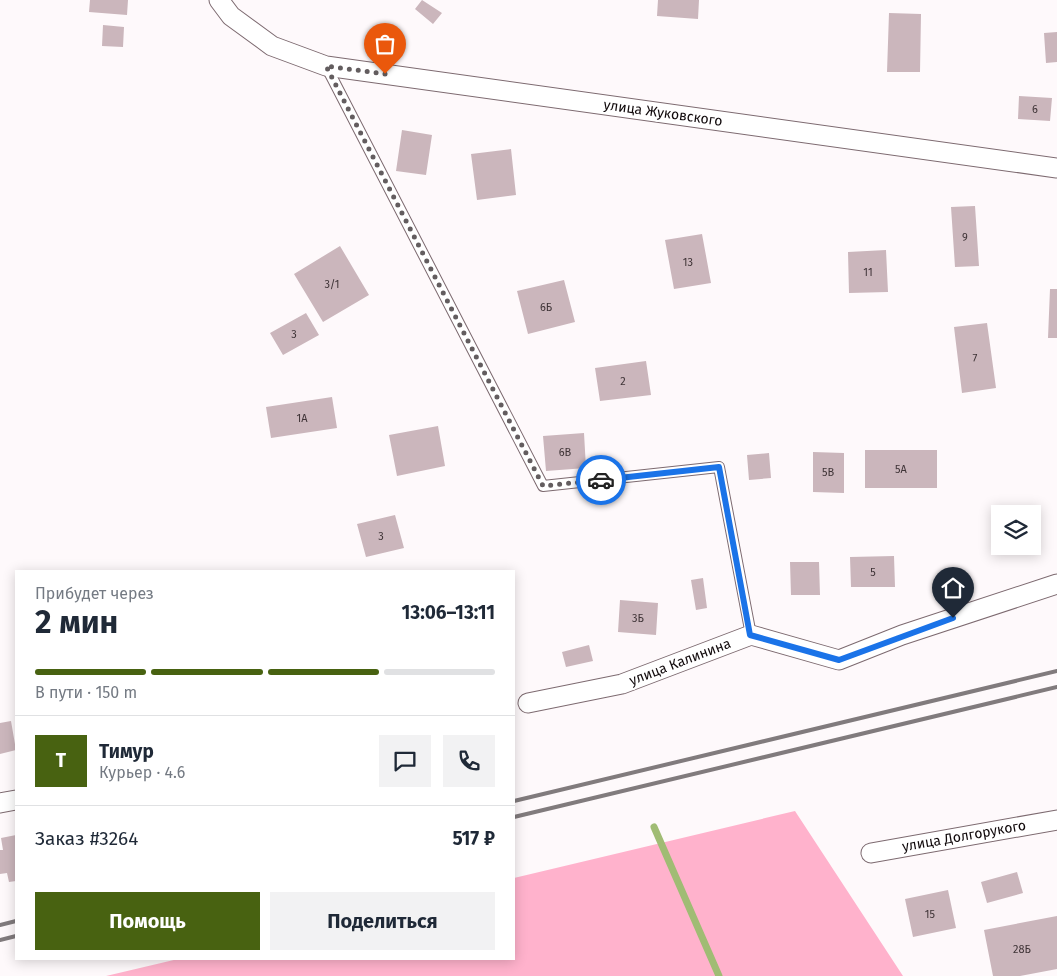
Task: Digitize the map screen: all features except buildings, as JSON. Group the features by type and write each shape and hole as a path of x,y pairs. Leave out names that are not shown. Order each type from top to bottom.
{"street":[{"name":"улица Жуковского","path":"219,0 231,16 272,46 326,66 1057,168"},
{"path":"750,635 839,660 902,635 1057,584"},
{"name":"улица Калинина","path":"528,703 622,684 750,635"},
{"path":"0,804 15,800"},
{"name":"улица Долгорукого","path":"871,853 1057,820"}],"lane":[{"path":"326,66 543,486 719,467 750,635"}],"shaded area":[{"path":"795,811 903,976 106,976 174,960 515,960 515,878"}],"waterway":[{"path":"654,827 719,976"}],"railway":[{"path":"515,801 1057,671"},
{"path":"515,817 1057,687"},
{"path":"0,925 15,921"},
{"path":"0,940 15,936"}],"way so far":[{"path":"385,74 326,66 543,486 601,480"}],"route":[{"path":"601,480 719,467 750,635 839,660 902,635 953,618"}]}
